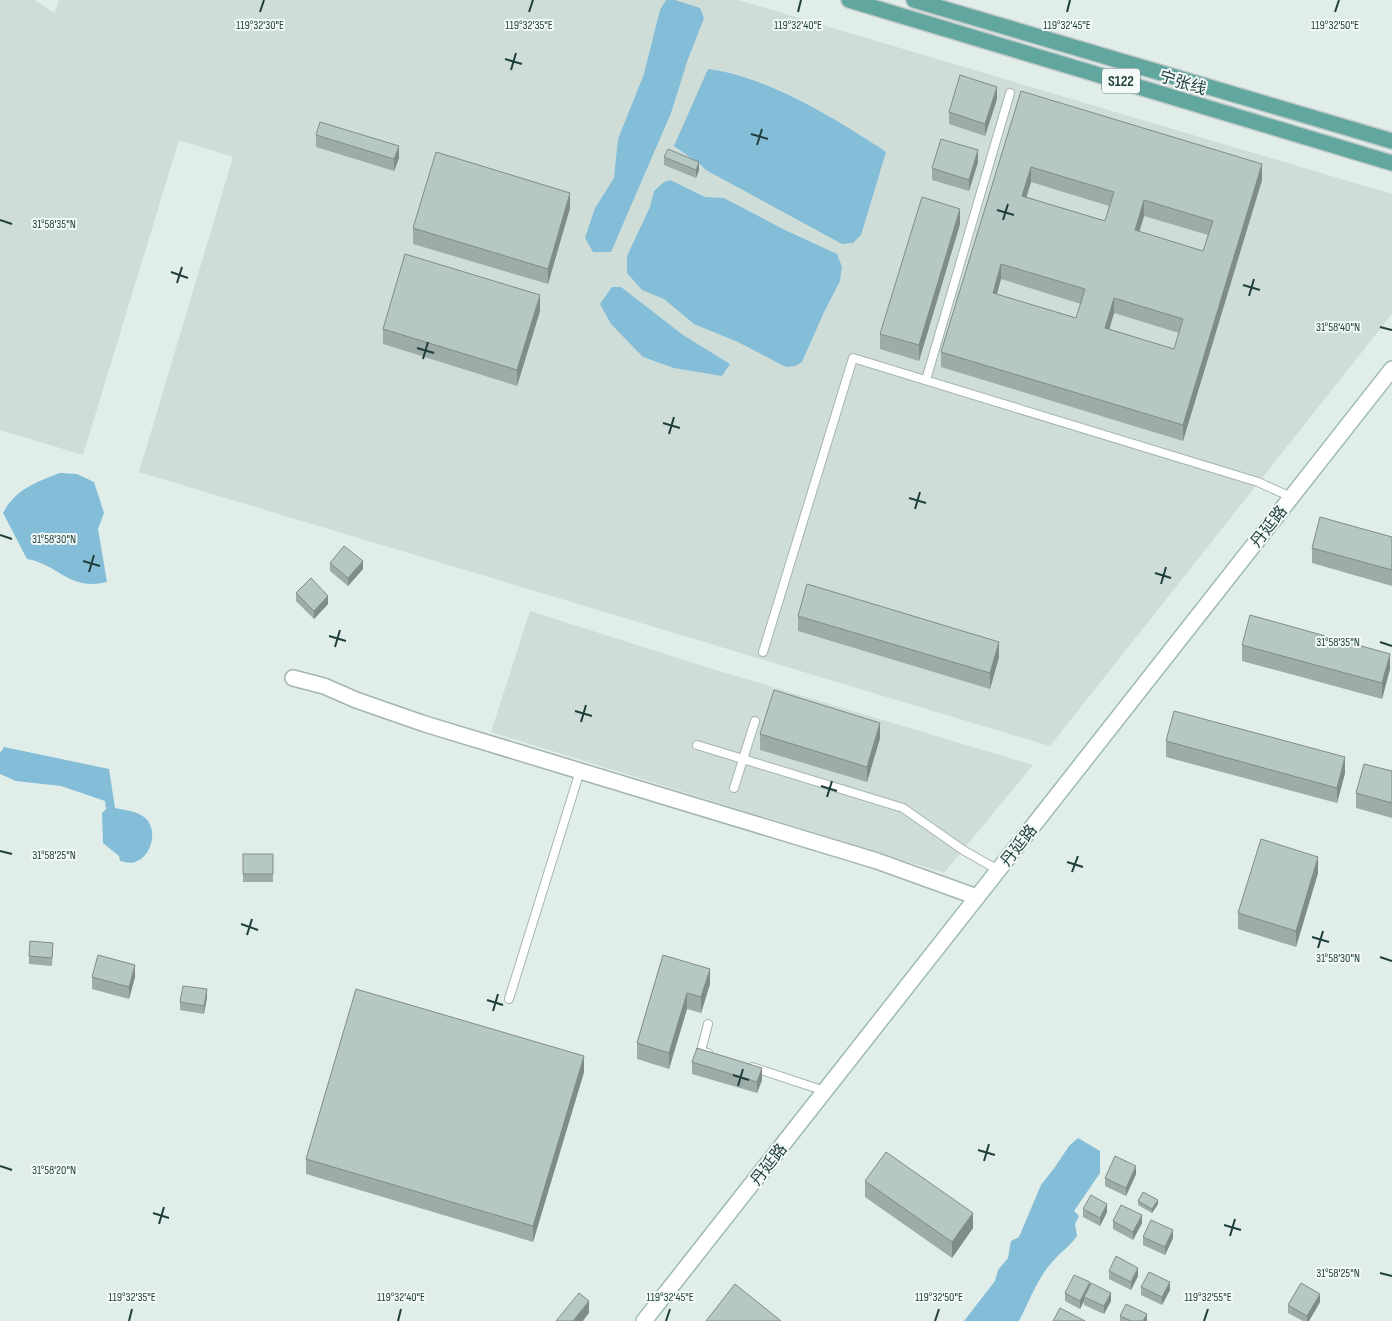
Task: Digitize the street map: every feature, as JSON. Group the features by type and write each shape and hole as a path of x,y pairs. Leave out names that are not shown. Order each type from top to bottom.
{"main road":[{"name":"宁张线","path":"849,0 1392,163"},
{"name":"宁张线","path":"914,0 1392,141"},
{"name":"丹延路","path":"644,1321 1392,369"},
{"path":"293,678 324,686 356,700 425,724 877,861 977,897"}],"lane":[{"path":"926,380 1010,94"},
{"path":"763,652 853,358 1258,482 1291,497"},
{"path":"734,788 755,721"},
{"path":"697,745 903,808 963,850 998,870"},
{"path":"509,999 580,771"},
{"path":"708,1024 701,1051 718,1057"},
{"path":"743,1065 825,1091"}],"shaded area":[{"path":"0,0 35,0 54,13 59,0 738,0 1392,194 1392,314 1050,746 139,472 233,157 179,140 83,455 0,430"},
{"path":"530,611 703,666 1033,765 944,873 491,732"}],"water":[{"path":"666,0 675,0 700,8 704,18 687,62 671,113 611,252 593,252 585,238 595,208 614,178 618,139 644,74 660,10"},
{"path":"708,69 754,80 801,101 886,152 861,235 853,243 842,244 706,170 674,146"},
{"path":"670,180 705,197 724,198 785,230 837,254 842,267 840,281 802,362 795,366 786,367 738,342 694,324 664,299 642,290 627,273 627,256 650,207 654,191 664,182"},
{"path":"612,287 621,287 683,335 730,364 722,376 674,368 643,357 611,324 600,304"},
{"path":"60,473 77,474 94,482 104,513 98,529 107,582 83,583 73,580 48,566 27,559 3,513 14,498 27,487"},
{"path":"4,747 109,769 115,808 141,815 149,822 152,842 146,854 133,863 120,861 119,856 103,843 102,813 106,809 105,801 61,786 16,781 0,774 0,753"},
{"path":"1078,1138 1100,1151 1100,1173 1074,1211 1079,1216 1075,1224 1077,1236 1044,1273 1019,1321 964,1321 995,1281 998,1270 1008,1258 1011,1241 1019,1237 1041,1185 1069,1146"}],"building":[{"path":"960,75 997,87 985,124 949,112"},
{"path":"1021,91 1262,164 1183,425 941,352","holes":["1031,167 1114,192 1105,221 1022,196","1144,200 1213,221 1203,251 1135,230","1001,264 1085,289 1076,318 993,293","1114,298 1183,319 1174,349 1105,328"]},
{"path":"320,122 399,146 394,159 316,135"},
{"path":"941,139 978,150 969,180 932,168"},
{"path":"668,149 699,162 696,170 664,157"},
{"path":"436,152 570,193 548,269 413,228"},
{"path":"922,197 960,209 919,345 880,334"},
{"path":"405,254 540,295 517,370 383,329"},
{"path":"1320,517 1392,537 1392,570 1312,548"},
{"path":"344,546 363,561 348,578 330,563"},
{"path":"311,578 328,596 314,611 296,593"},
{"path":"807,584 999,642 990,673 798,616"},
{"path":"1250,615 1390,654 1382,683 1242,645"},
{"path":"774,690 880,723 867,767 760,734"},
{"path":"1174,711 1345,757 1337,788 1166,741"},
{"path":"1364,764 1392,771 1392,803 1356,793"},
{"path":"1261,839 1318,857 1296,931 1238,913"},
{"path":"243,854 273,854 273,874 243,874"},
{"path":"30,941 53,943 52,958 29,956"},
{"path":"98,955 135,965 129,987 92,977"},
{"path":"663,955 710,969 701,997 687,993 669,1053 637,1043"},
{"path":"183,986 207,989 204,1006 180,1002"},
{"path":"356,989 584,1056 533,1226 306,1159"},
{"path":"697,1048 762,1068 757,1082 692,1062"},
{"path":"886,1152 973,1213 952,1242 865,1181"},
{"path":"1115,1156 1136,1166 1126,1188 1105,1178"},
{"path":"1143,1192 1158,1200 1152,1209 1138,1201"},
{"path":"1091,1195 1107,1204 1100,1218 1083,1209"},
{"path":"1121,1205 1142,1215 1133,1232 1113,1221"},
{"path":"1151,1220 1173,1230 1165,1247 1143,1237"},
{"path":"1116,1256 1138,1268 1131,1282 1109,1271"},
{"path":"1149,1272 1170,1282 1162,1297 1141,1287"},
{"path":"1074,1275 1090,1282 1080,1301 1065,1293"},
{"path":"1091,1283 1111,1293 1104,1306 1084,1297"},
{"path":"1301,1283 1320,1294 1307,1316 1288,1305"},
{"path":"735,1284 781,1321 706,1321"},
{"path":"579,1293 589,1301 573,1321 556,1321"},
{"path":"1126,1304 1147,1314 1143,1321 1131,1321 1120,1316"},
{"path":"1060,1308 1085,1321 1053,1321"}]}
